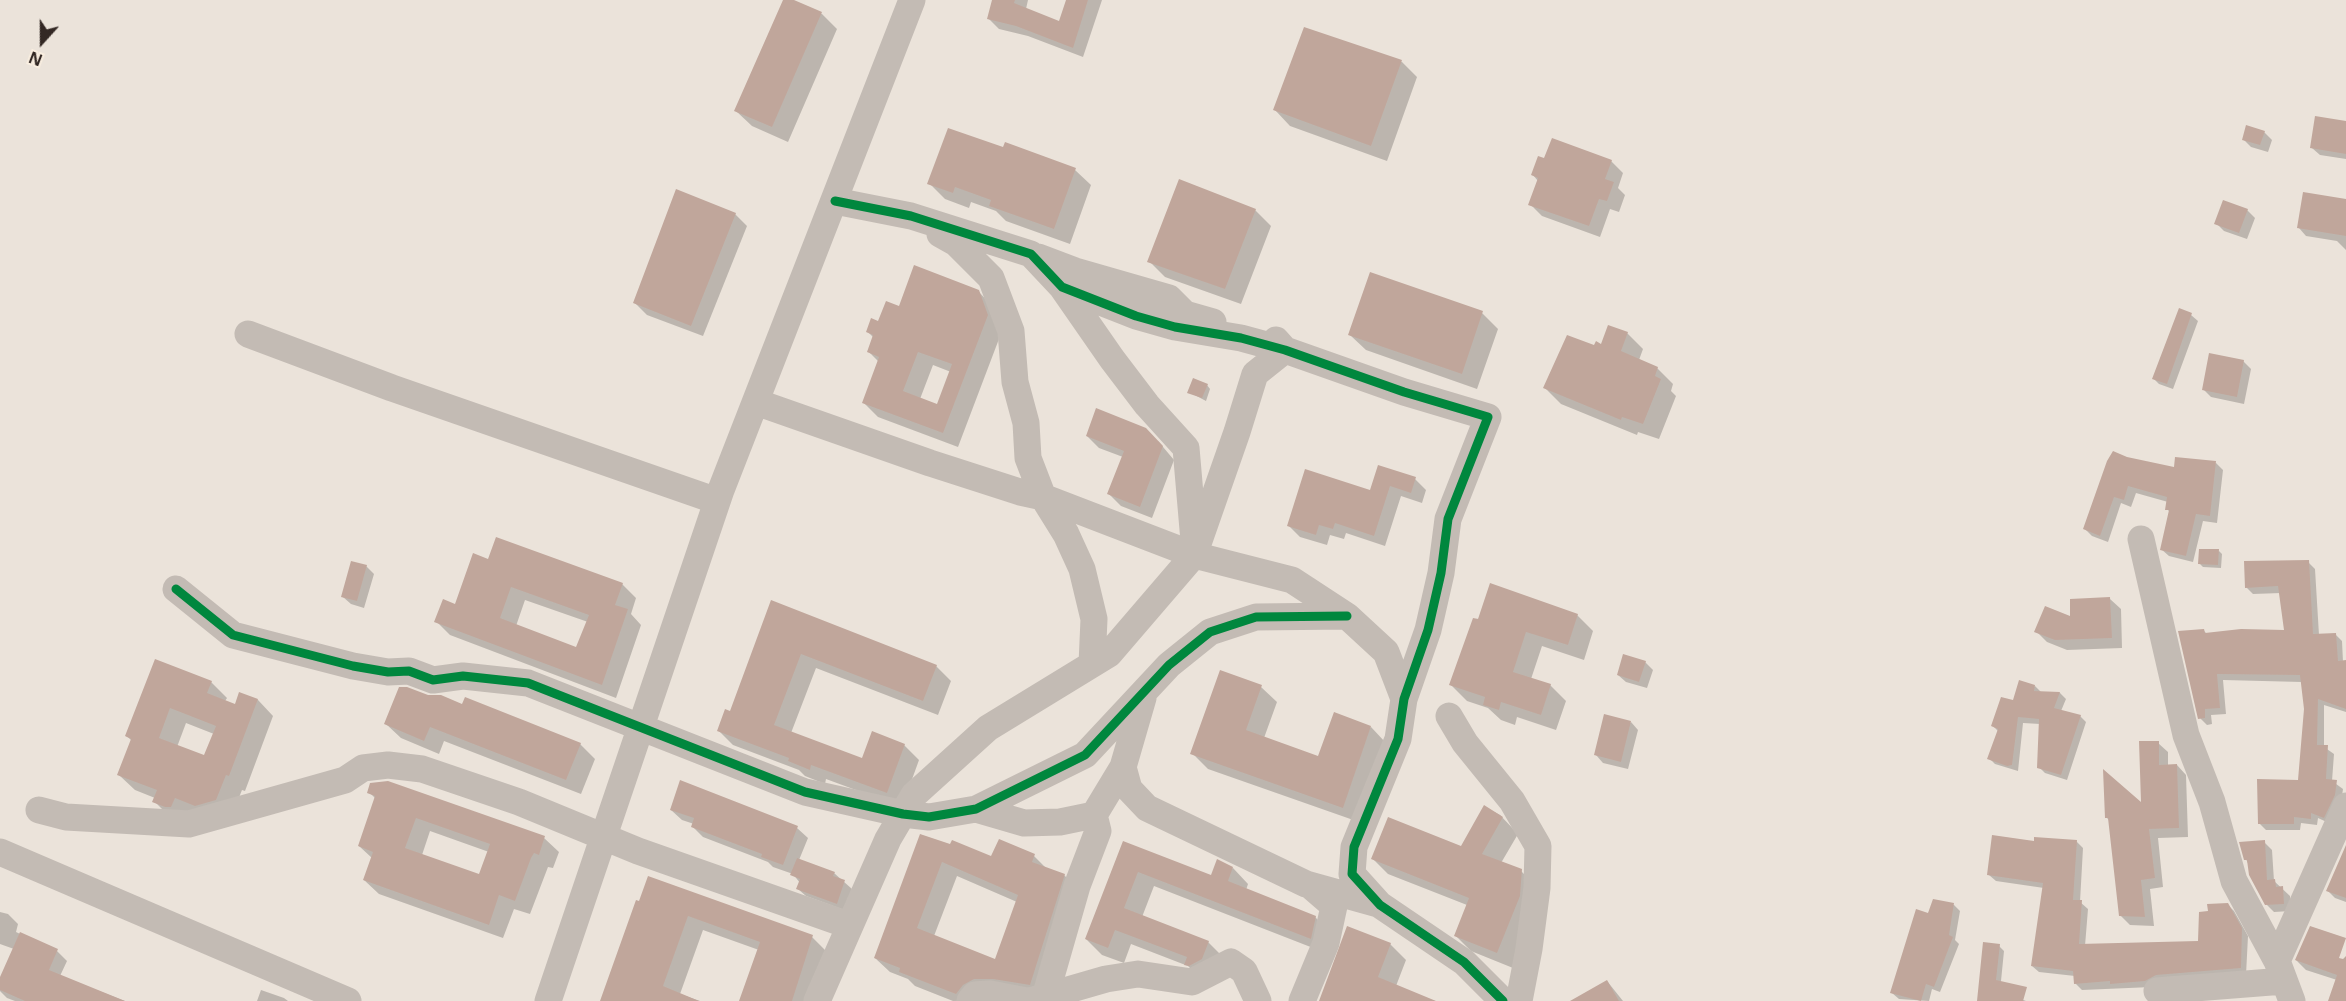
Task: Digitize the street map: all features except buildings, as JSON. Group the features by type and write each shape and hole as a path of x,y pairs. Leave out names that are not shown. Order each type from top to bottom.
{"street":[{"path":"548,1001 717,501 912,0"},
{"path":"835,201 911,216 1031,254 1075,271 1169,298 1185,314 1277,340 1284,350"},
{"path":"911,216 956,243 991,278 1011,331 1015,382 1026,423 1028,458 1043,497 1066,534 1082,569 1094,619 1092,664"},
{"path":"1031,254 1062,287 1147,405 1186,448 1194,555"},
{"path":"1062,287 1136,316 1175,327 1241,338 1284,350 1404,392 1488,417 1448,519 1441,573 1428,630 1404,699 1398,739 1354,847 1352,874 1380,905 1464,962 1503,1001"},
{"path":"248,334 392,388 717,501"},
{"path":"817,1001 848,925 888,839 914,795 988,728 1109,654 1194,555 1238,432 1255,374 1284,350"},
{"path":"756,402 941,467 1043,497 1194,555 1292,580 1347,616 1386,652 1404,699"},
{"path":"2141,539 2186,735 2212,802 2234,881 2285,981"},
{"path":"176,589 233,635 353,666 388,672 409,671 433,680 463,676 528,682 805,792 903,814 930,817 976,809 1085,755 1169,665 1210,632 1256,617 1347,616"},
{"path":"1036,1000 1098,831 1095,814 1123,766 1145,692"},
{"path":"1449,716 1465,743 1512,801 1538,846 1537,888 1531,939 1519,1001"},
{"path":"39,810 66,817 189,824 345,780 363,768 388,765 422,769 519,802 638,851 848,925"},
{"path":"1123,766 1129,789 1147,808 1306,884 1380,905"},
{"path":"2285,981 2346,806"},
{"path":"976,809 1024,823 1060,822 1095,814"},
{"path":"0,852 348,1001"},
{"path":"1302,1001 1326,943 1335,906 1306,884"},
{"path":"970,1001 975,994 990,994 1003,999 1036,1000 1106,979 1138,974 1192,982 1231,962 1245,971 1258,1001"},
{"path":"2157,991 2285,981"}],"cycle path":[{"path":"835,201 911,216 1031,254 1062,287 1136,316 1175,327 1241,338 1285,350 1404,392 1488,417 1448,519 1441,573 1428,630 1404,699 1398,739 1354,847 1352,874 1380,905 1464,962 1503,1001"},
{"path":"176,589 233,635 353,666 388,672 409,671 433,680 463,676 528,683 805,792 903,814 929,817 976,809 1085,755 1169,665 1210,632 1256,617 1347,616"}]}
